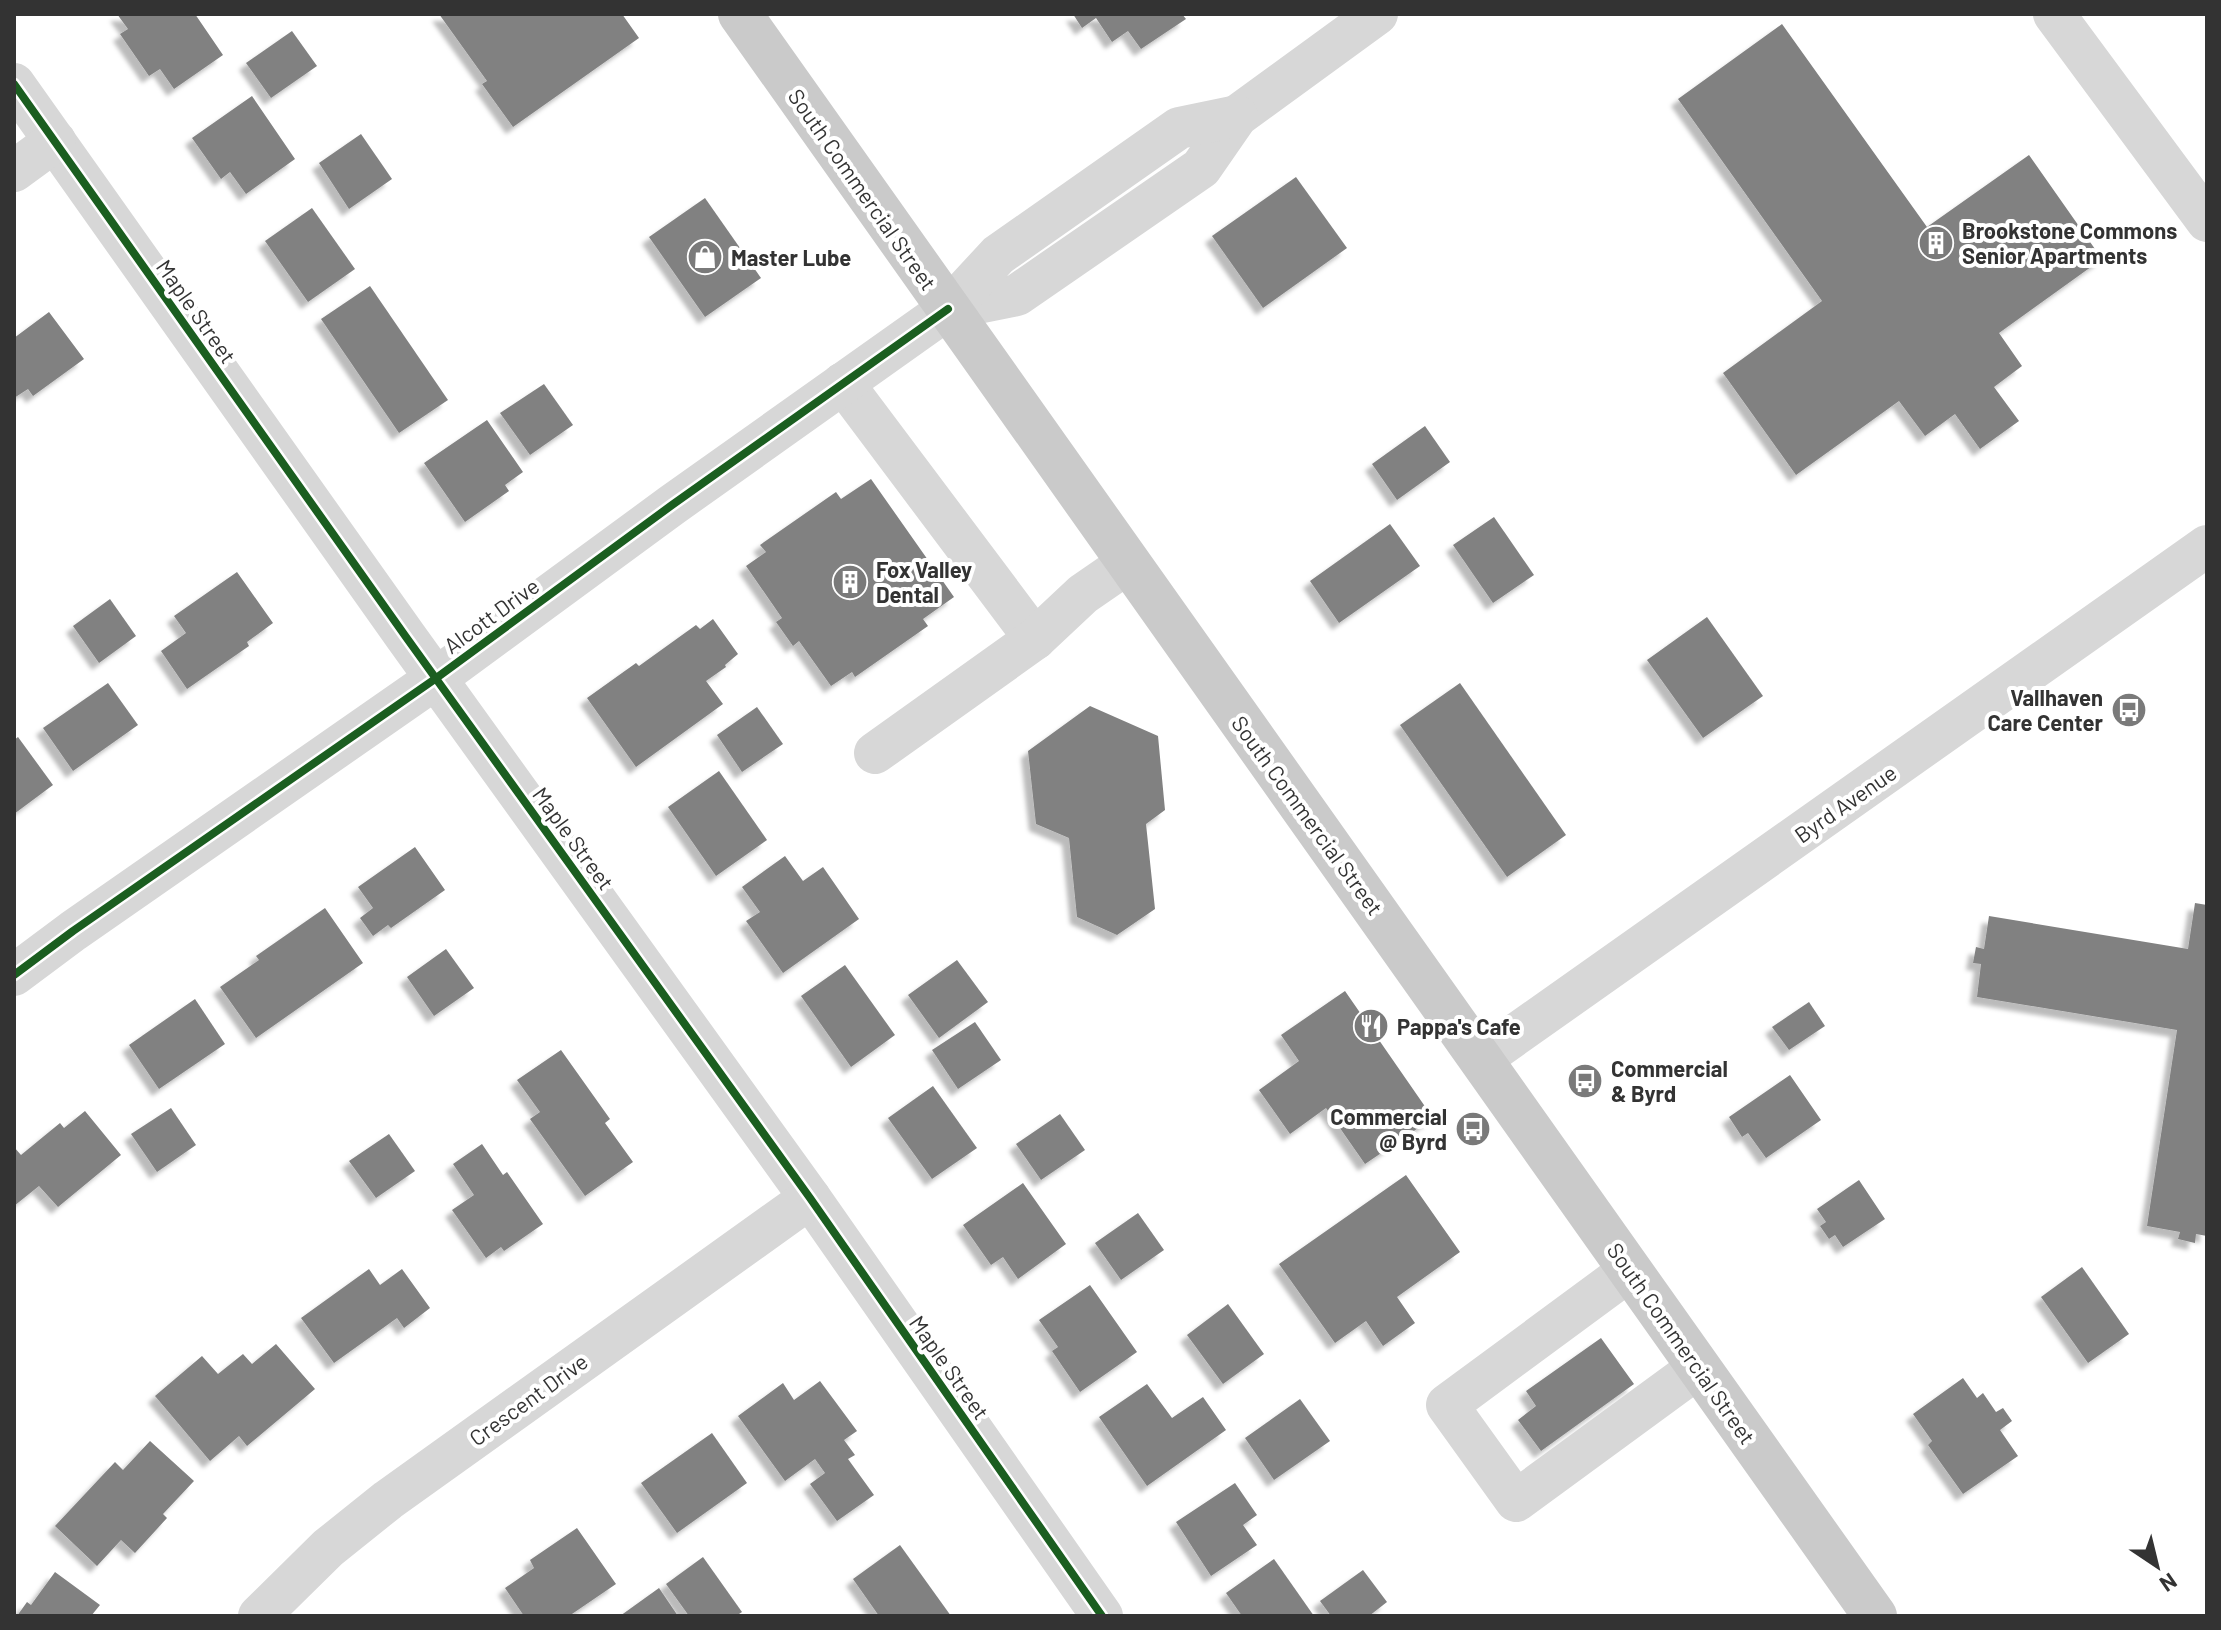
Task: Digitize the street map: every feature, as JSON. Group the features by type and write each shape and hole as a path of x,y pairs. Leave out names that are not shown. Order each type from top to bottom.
{"main road":[{"name":"South Commercial Street","path":"740,14 1875,1616"}],"street":[{"name":"Alcott Drive","path":"14,975 85,922 435,679 948,309 998,255 1179,128 1237,116 1377,14"},
{"path":"2054,14 2207,221"},
{"name":"Maple Street","path":"14,84 435,679 810,1198 1102,1616"},
{"path":"14,171 55,141"},
{"path":"843,383 1035,639"},
{"name":"Byrd Avenue","path":"1481,1059 2207,546"},
{"path":"875,753 1035,639 1083,594 1128,563"},
{"name":"Crescent Drive","path":"259,1616 328,1548 388,1500 810,1198"},
{"path":"1630,1270 1447,1405 1455,1417 1516,1501 1699,1367"}],"building":[{"path":"117,14 195,14 223,55 174,89 160,69 149,76 120,34 128,29"},
{"path":"439,14 622,14 639,38 513,127 482,84 487,81"},
{"path":"1073,14 1182,14 1186,19 1141,49 1128,31 1112,42 1096,18 1082,28"},
{"name":"Brookstone Commons Senior Apartments","path":"1782,24 1927,227 2029,155 2102,259 1999,333 2022,366 1994,387 2019,421 1980,449 1955,414 1925,436 1899,401 1796,475 1723,373 1822,301 1678,99"},
{"path":"292,31 317,66 271,98 246,63"},
{"path":"252,96 295,159 246,194 230,172 221,179 192,138"},
{"path":"361,134 392,179 349,209 319,163"},
{"path":"1296,177 1347,248 1263,308 1212,236"},
{"name":"Master Lube","path":"705,198 761,278 705,317 649,237"},
{"path":"312,208 355,269 308,302 265,241"},
{"path":"370,286 448,400 399,433 321,319"},
{"path":"49,312 84,359 33,396 28,389 14,398 14,338"},
{"path":"544,384 573,425 530,455 500,413"},
{"path":"487,420 523,472 505,485 509,491 465,522 424,463"},
{"path":"1425,426 1450,462 1397,500 1372,464"},
{"name":"Fox Valley Dental","path":"871,479 954,597 923,619 928,626 855,677 852,672 831,686 799,641 793,646 776,622 782,618 746,566 766,552 760,545 836,492 841,499"},
{"path":"1494,517 1534,575 1493,603 1453,545"},
{"path":"1390,524 1420,566 1339,623 1310,581"},
{"path":"237,572 273,623 247,642 249,646 187,689 161,651 186,633 174,616"},
{"path":"110,599 136,636 99,663 73,626"},
{"path":"1707,617 1763,696 1703,738 1647,660"},
{"path":"713,619 738,654 706,681 723,704 636,767 587,698 696,625 700,629"},
{"path":"108,683 138,725 73,771 43,728"},
{"path":"1460,683 1566,835 1507,877 1400,725"},
{"path":"1090,706 1158,736 1165,810 1146,824 1155,909 1117,935 1077,917 1069,838 1036,824 1028,751"},
{"path":"757,707 783,744 742,772 717,735"},
{"path":"18,737 53,785 14,814 14,740"},
{"path":"719,771 767,840 716,876 668,807"},
{"path":"415,847 445,890 391,928 388,925 373,936 360,918 373,908 358,887"},
{"path":"785,856 803,881 823,867 859,919 783,973 746,921 760,912 742,887"},
{"path":"2195,903 2207,905 2207,1236 2196,1234 2195,1243 2178,1239 2180,1232 2147,1226 2177,1030 1977,997 1981,964 1973,963 1976,947 1984,949 1989,916 2188,949"},
{"path":"325,908 363,963 256,1038 220,987 259,960 256,956"},
{"path":"446,949 474,988 434,1016 407,977"},
{"path":"957,960 988,1002 939,1038 908,995"},
{"path":"845,965 895,1035 851,1067 801,996"},
{"path":"1345,991 1433,1118 1365,1164 1326,1108 1290,1134 1259,1090 1299,1061 1281,1035"},
{"path":"195,999 225,1044 159,1089 129,1045"},
{"path":"1809,1002 1825,1026 1789,1050 1772,1027"},
{"path":"975,1022 1001,1060 958,1089 932,1050"},
{"path":"561,1050 610,1119 605,1123 633,1162 585,1196 530,1119 540,1112 517,1080"},
{"path":"1790,1075 1821,1120 1766,1158 1748,1133 1742,1137 1729,1117"},
{"path":"933,1086 977,1148 932,1179 888,1118"},
{"path":"171,1108 196,1145 157,1172 131,1134"},
{"path":"85,1111 121,1155 58,1207 39,1186 14,1206 14,1147 21,1155 60,1123 64,1128"},
{"path":"1060,1114 1085,1150 1041,1180 1016,1144"},
{"path":"389,1134 415,1171 376,1198 349,1161"},
{"path":"482,1144 503,1175 507,1172 543,1224 504,1251 501,1247 486,1258 452,1210 474,1195 453,1164"},
{"path":"1406,1175 1460,1252 1397,1297 1415,1323 1383,1346 1366,1321 1335,1343 1279,1264"},
{"path":"1859,1180 1885,1219 1843,1247 1835,1235 1829,1239 1820,1226 1826,1222 1817,1209"},
{"path":"1023,1183 1066,1244 1018,1279 1003,1257 991,1265 963,1225"},
{"path":"1138,1213 1164,1250 1121,1280 1095,1243"},
{"path":"2082,1267 2129,1334 2088,1363 2041,1297"},
{"path":"369,1269 380,1285 402,1269 430,1308 404,1328 397,1318 334,1363 301,1318"},
{"path":"1090,1285 1137,1352 1080,1392 1052,1351 1058,1347 1039,1320"},
{"path":"1228,1304 1264,1354 1223,1384 1187,1335"},
{"path":"1601,1338 1634,1384 1541,1451 1518,1420 1536,1406 1526,1391"},
{"path":"276,1344 315,1389 247,1446 239,1436 210,1461 155,1396 202,1356 218,1374 243,1354 252,1364"},
{"path":"1963,1378 1977,1398 1983,1393 1996,1412 2003,1408 2012,1421 2000,1430 2018,1456 1963,1494 1928,1445 1932,1441 1913,1414"},
{"path":"820,1381 857,1431 844,1440 855,1455 848,1459 874,1495 837,1521 810,1484 825,1473 815,1459 785,1481 738,1416 783,1383 794,1400"},
{"path":"1147,1384 1172,1418 1203,1397 1226,1430 1147,1486 1099,1417"},
{"path":"1300,1399 1330,1441 1274,1480 1245,1438"},
{"path":"712,1433 747,1483 677,1533 641,1483"},
{"path":"150,1441 194,1481 163,1514 167,1518 135,1553 121,1540 97,1566 55,1526 115,1462 123,1470"},
{"path":"1235,1483 1257,1515 1243,1525 1257,1545 1211,1576 1176,1522"},
{"path":"577,1528 616,1584 569,1616 524,1616 505,1588 534,1568 530,1560"},
{"path":"900,1545 951,1616 879,1616 853,1579"},
{"path":"703,1557 742,1612 736,1616 689,1616 666,1584"},
{"path":"1274,1559 1314,1616 1242,1616 1226,1593"},
{"path":"1363,1570 1387,1602 1369,1616 1331,1616 1320,1601"},
{"path":"55,1572 100,1605 91,1616 17,1616 27,1602 31,1605"},
{"path":"659,1588 678,1616 620,1616"}],"cycle path":[{"path":"14,84 406,637 810,1198 1102,1616"},
{"path":"14,975 435,679 672,505 948,309"}],"place":[{"name":"Brookstone Commons Senior Apartments","path":"1936,243"},
{"name":"Master Lube","path":"705,257"},
{"name":"Fox Valley Dental","path":"850,582"},
{"name":"Vallhaven Care Center","path":"2129,710"},
{"name":"Pappa's Cafe","path":"1371,1026"},
{"name":"Commercial & Byrd","path":"1585,1081"},
{"name":"Commercial @ Byrd","path":"1473,1129"}]}
